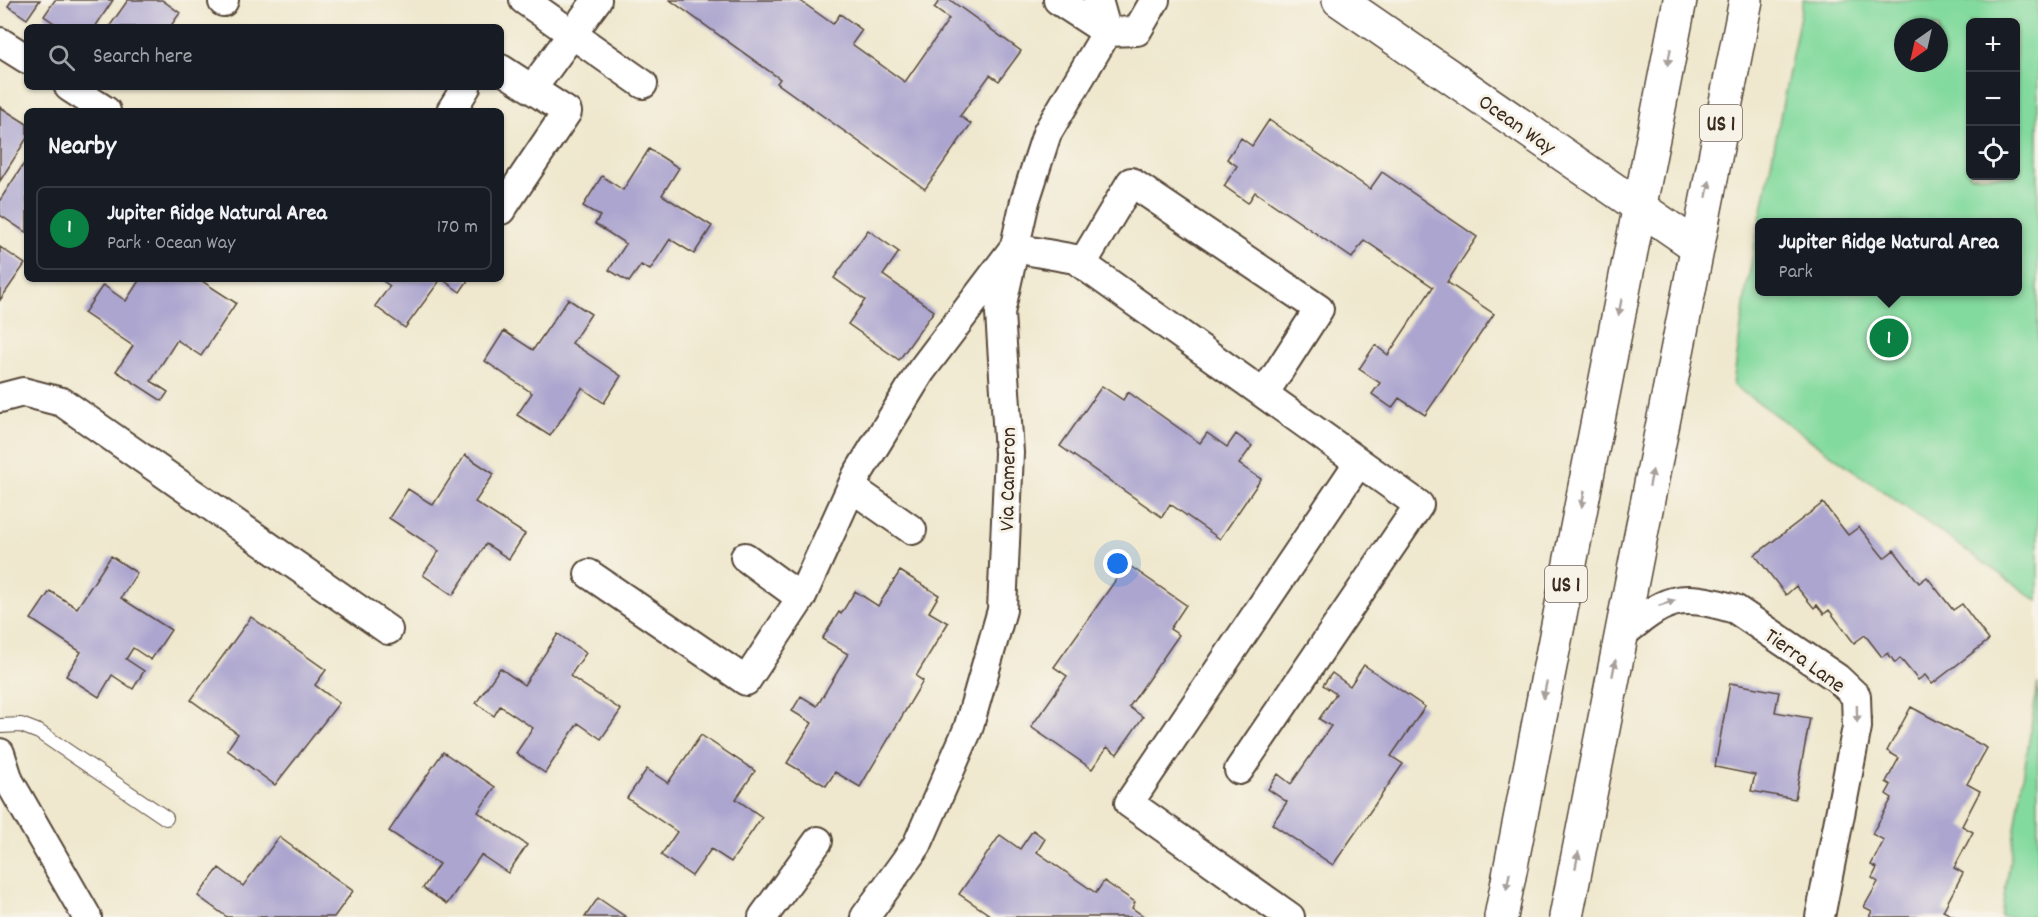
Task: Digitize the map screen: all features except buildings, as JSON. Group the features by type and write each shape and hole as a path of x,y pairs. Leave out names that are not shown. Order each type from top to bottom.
{"main road":[{"name":"Ocean Way","path":"1339,0 1696,246"},
{"name":"US 1","path":"1501,917 1680,0"},
{"name":"US 1","path":"1566,917 1746,0"}],"street":[{"path":"525,0 643,84"},
{"path":"532,89 597,0"},
{"path":"1058,0 1107,32 1137,31 1155,0"},
{"path":"1098,0 1107,32"},
{"name":"Via Cameron","path":"865,917 917,844 968,729 1002,610 1009,453 1000,313 1025,201 1047,132 1107,32"},
{"path":"0,42 24,57"},
{"path":"504,71 567,112 504,206"},
{"path":"74,90 101,108"},
{"path":"453,108 464,90"},
{"path":"1082,264 1131,182 1319,309 1264,394"},
{"path":"589,574 746,681 801,598 852,488 921,371 1014,248 1075,259 1419,505 1239,770"},
{"path":"0,398 23,392 62,402 388,630"},
{"path":"1290,917 1129,803 1359,462"},
{"path":"852,488 912,530"},
{"path":"745,557 801,598"},
{"name":"Tierra Lane","path":"1620,636 1655,608 1678,599 1712,603 1736,609 1837,678 1856,696 1857,727 1820,917"},
{"path":"0,753 9,781 87,917"},
{"path":"763,917 818,841"}],"lane":[{"path":"0,726 21,725 39,732 166,818"}],"green space":[{"path":"1803,0 2038,0 2038,601 1733,385 1755,245 1755,296 2022,296 2022,218 1760,218"},
{"path":"2038,683 2038,917 2001,917"}],"place":[{"name":"Jupiter Ridge Natural Area","path":"1889,338"}]}
